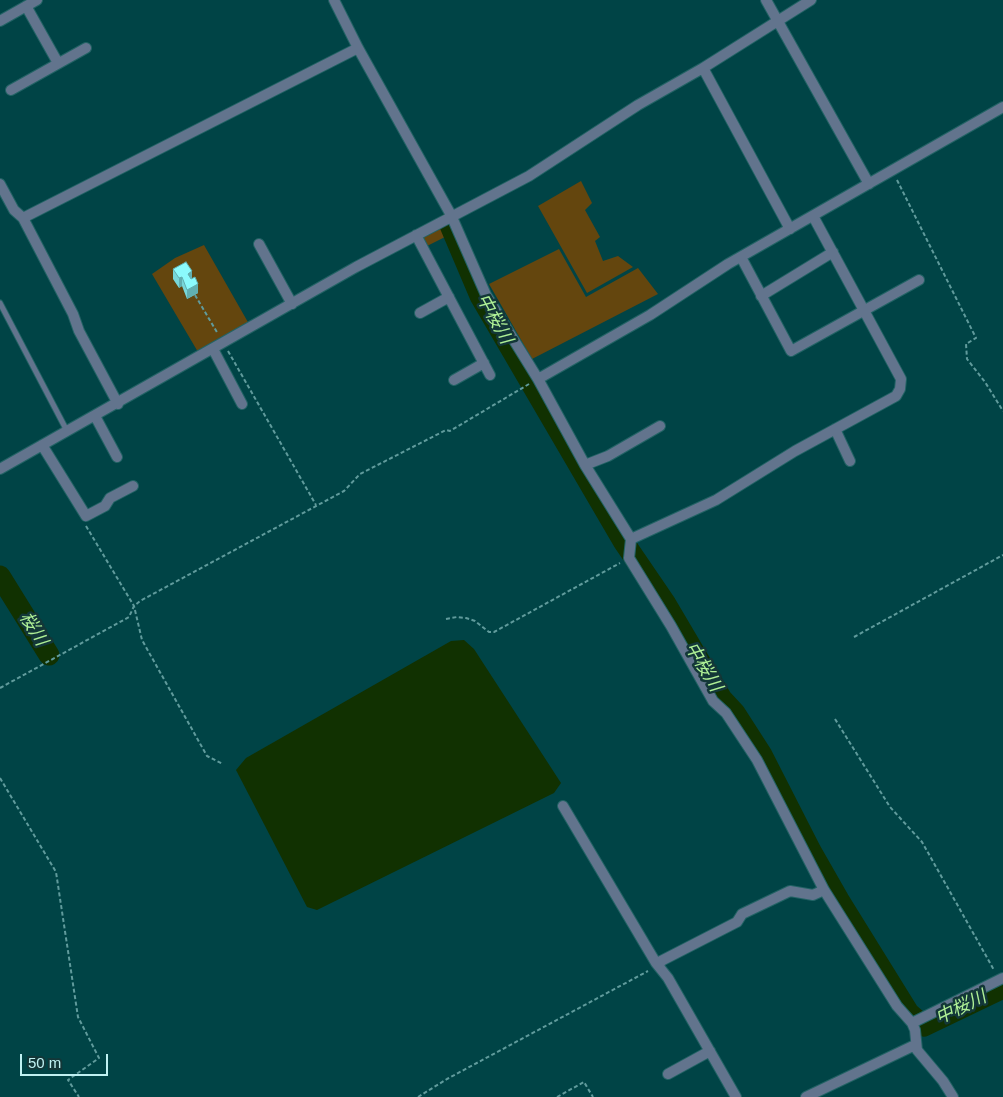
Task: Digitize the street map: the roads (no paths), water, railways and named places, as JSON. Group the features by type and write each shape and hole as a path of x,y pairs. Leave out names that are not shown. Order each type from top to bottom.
{"street":[{"path":"0,21 37,0"},
{"path":"334,0 358,48 451,216 486,295 534,382 585,465 713,701 726,713 757,760 824,890 897,1006 916,1021"},
{"path":"766,0 869,184"},
{"path":"0,469 416,235 529,176 638,105 703,68 811,0"},
{"path":"26,6 58,63"},
{"path":"11,90 86,48"},
{"path":"23,218 358,48"},
{"path":"703,68 790,229"},
{"path":"534,382 650,316 741,257 1003,107"},
{"path":"0,184 14,210 23,218 73,314 78,331 118,404"},
{"path":"630,549 716,500 795,451 896,396 900,389 902,379 813,216"},
{"path":"416,235 490,375"},
{"path":"259,244 292,304"},
{"path":"761,296 832,252"},
{"path":"741,257 791,351 919,280"},
{"path":"420,313 449,297"},
{"path":"213,349 242,404"},
{"path":"454,380 484,363"},
{"path":"95,416 117,458"},
{"path":"585,465 608,456 660,426"},
{"path":"835,429 850,461"},
{"path":"42,445 86,516 105,506 110,498 133,486"},
{"path":"563,806 658,966 668,978 736,1097"},
{"path":"658,966 661,961 737,922 742,914 790,891 813,895 824,890"},
{"path":"916,1021 1001,978"},
{"path":"916,1021 916,1050 953,1097"},
{"path":"806,1097 915,1044"},
{"path":"668,1074 710,1051"}],"lane":[{"path":"0,302 67,432"}],"waterway":[{"name":"中桜川","path":"449,223 480,296 623,541 666,604 722,699 735,713 762,755 811,851 909,1013 924,1026 1003,988"},
{"name":"桜川","path":"0,576 49,655"}]}
